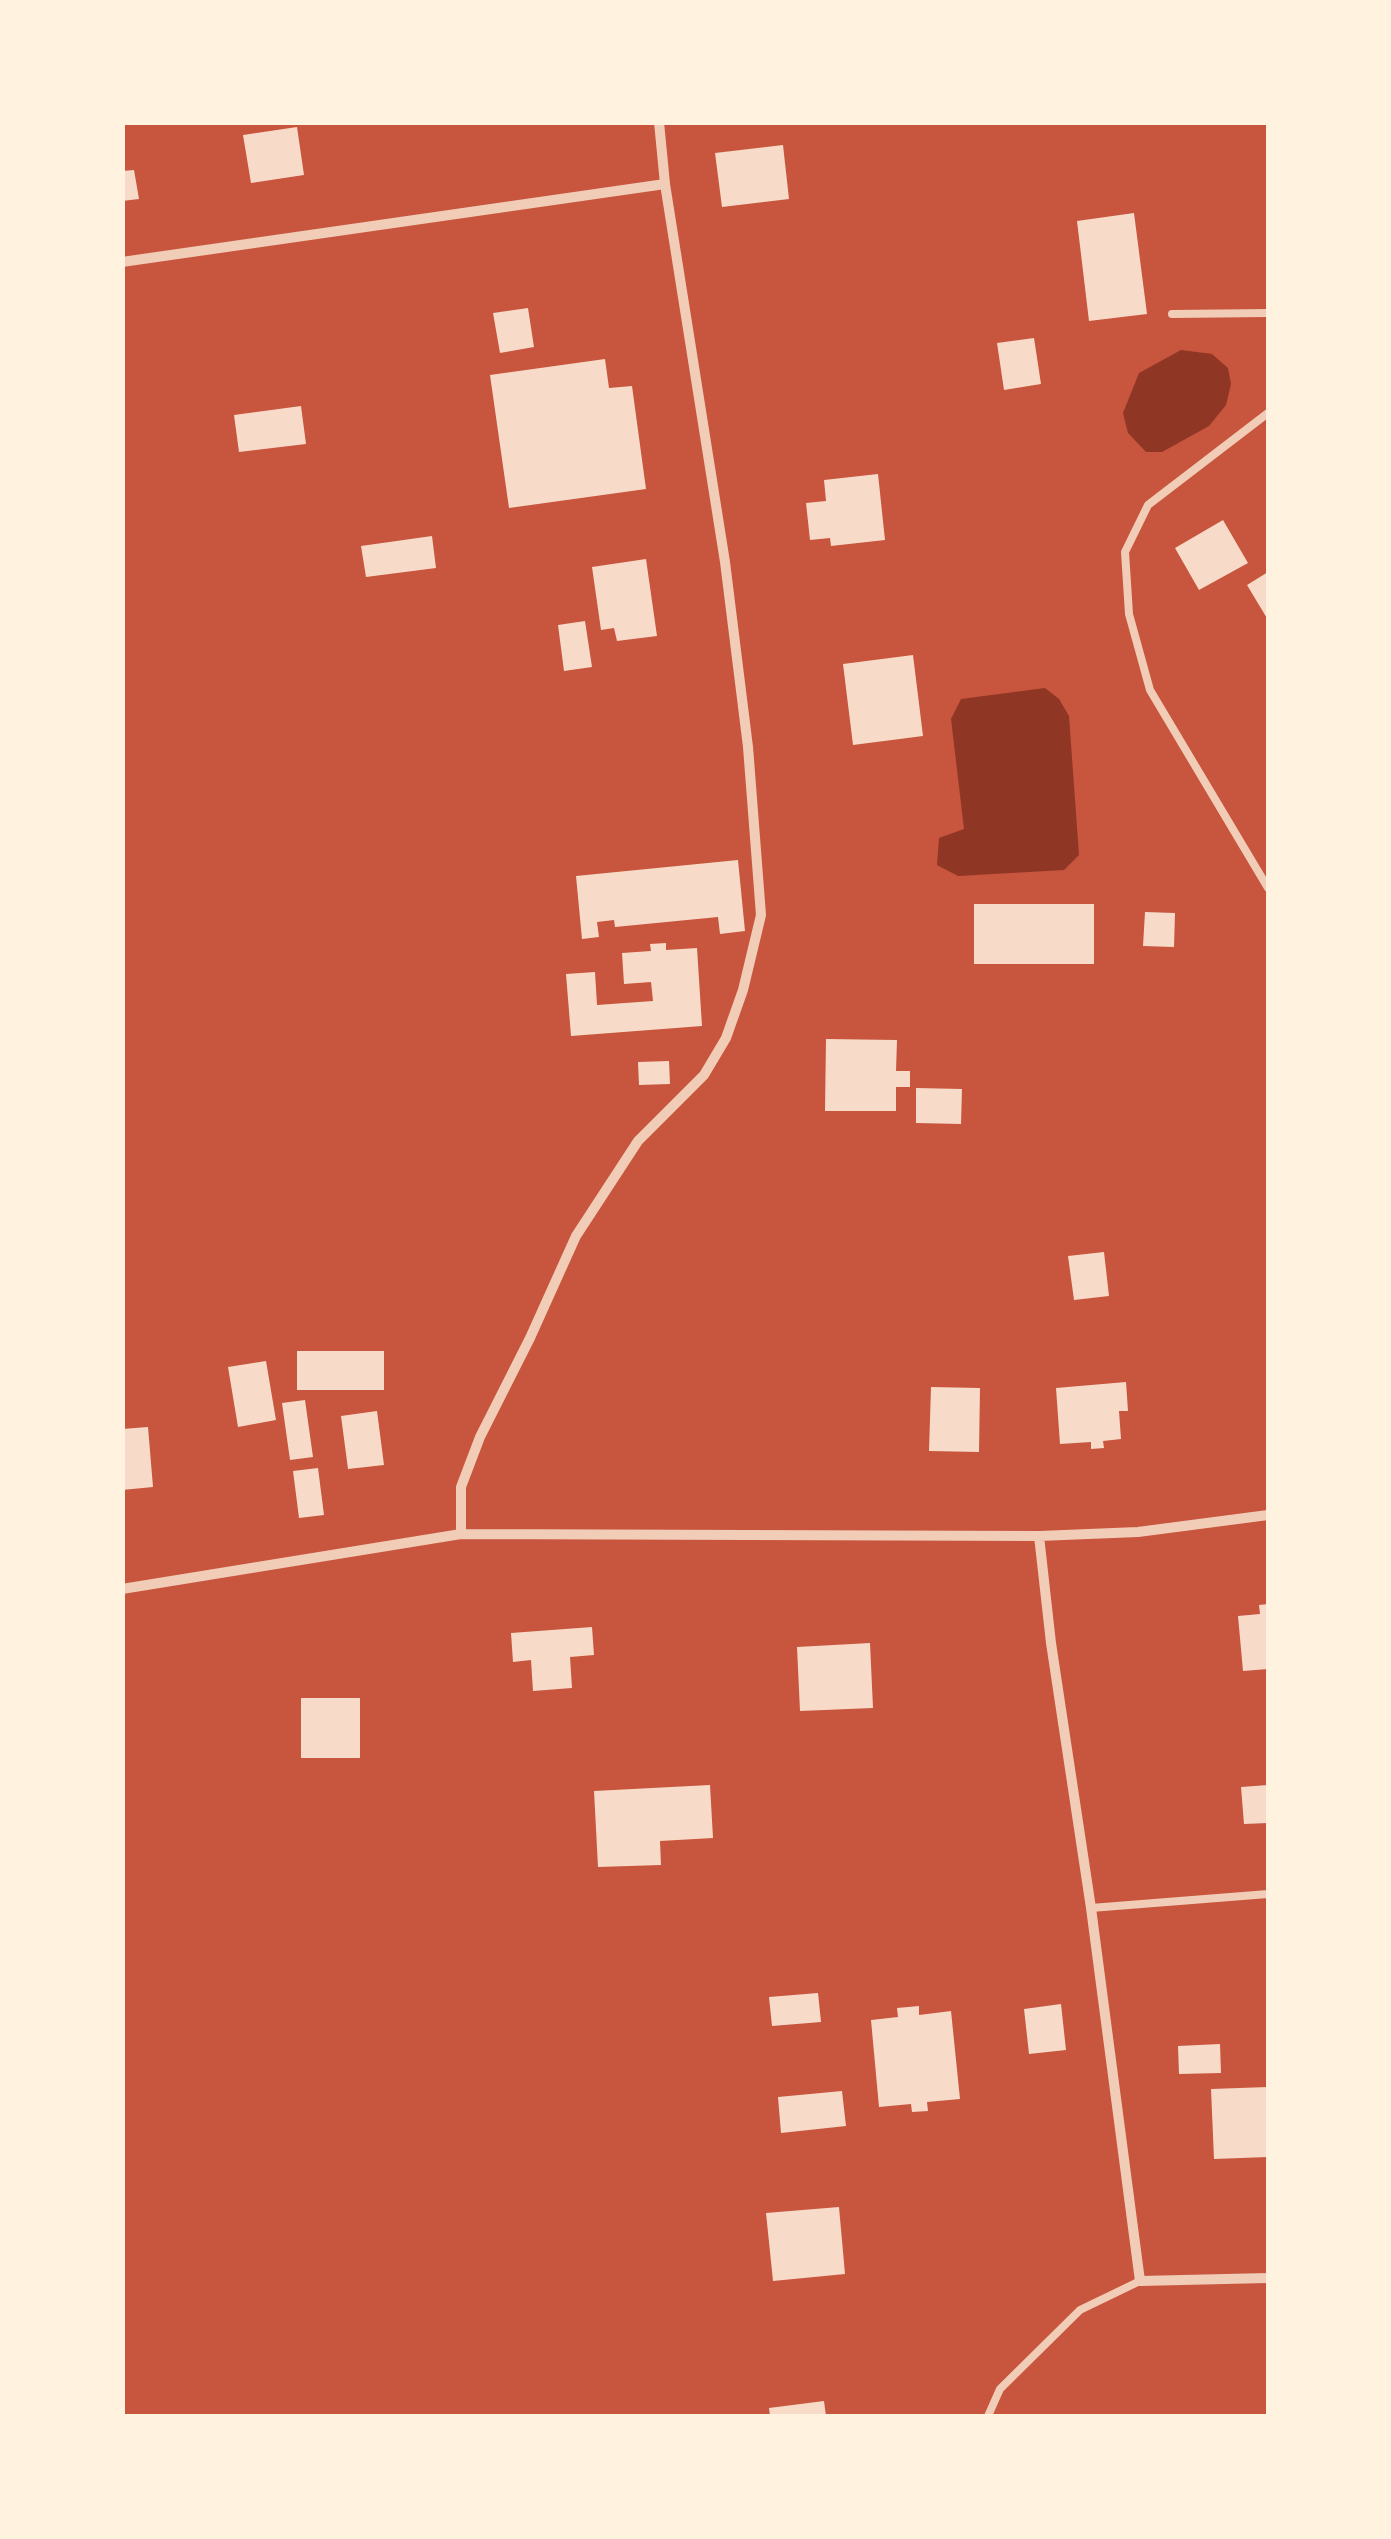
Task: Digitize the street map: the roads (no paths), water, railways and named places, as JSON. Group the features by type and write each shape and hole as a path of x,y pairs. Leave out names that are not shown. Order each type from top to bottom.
{"street":[{"path":"460,1534 460,1486 576,1236 638,1141 704,1075 726,1038 743,990 761,914 748,747 728,580 665,184 659,122"},
{"path":"122,262 665,184"},
{"path":"122,1590 460,1534 1038,1536 1138,1532 1268,1515"},
{"path":"1038,1536 1140,2280 1268,2278"}],"lane":[{"path":"1172,314 1268,313"},
{"path":"1268,413 1148,506 1124,552 1129,614 1150,690 1268,888"},
{"path":"1091,1908 1268,1894"},
{"path":"988,2416 1000,2389 1080,2310 1140,2280"}]}
